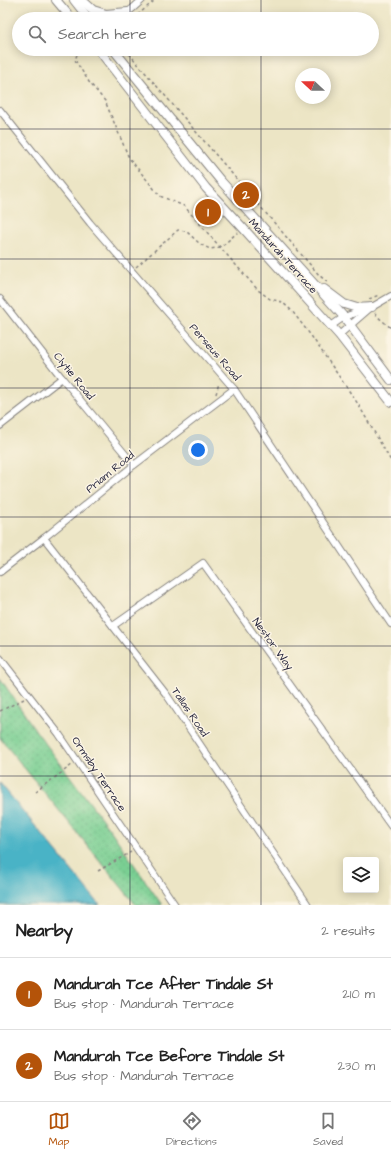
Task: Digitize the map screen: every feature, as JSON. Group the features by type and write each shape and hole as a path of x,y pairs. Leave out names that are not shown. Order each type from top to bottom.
{"main road":[{"path":"56,0 66,12"},
{"path":"74,0 83,12"},
{"path":"82,0 93,10 100,12"},
{"name":"Mandurah Terrace","path":"103,56 206,188 339,335 391,402"},
{"name":"Mandurah Terrace","path":"119,56 220,180 344,317 391,380"},
{"path":"313,282 328,291 344,304 357,308 370,303"}],"street":[{"path":"129,12 142,0"},
{"name":"Perseus Road","path":"0,110 90,223 234,388 391,624"},
{"path":"331,326 370,303 391,296"},
{"name":"Clytie Road","path":"0,299 62,378 134,465"},
{"path":"339,335 350,326 370,303"},
{"path":"0,426 62,378"},
{"name":"Priam Road","path":"0,572 134,465 234,388"},
{"name":"Tallas Road","path":"44,538 166,694 308,905"},
{"name":"Nestor Way","path":"113,626 203,563 391,826"},
{"name":"Ormsby Terrace","path":"0,658 59,734 175,905"}],"path":[{"path":"141,12 155,0"},
{"path":"76,56 75,60 89,82 105,102 129,158 160,196 184,206 258,290 270,299 282,302 292,310 358,404 391,461"},
{"path":"131,56 319,275 330,284"},
{"path":"254,217 262,209"},
{"path":"135,268 178,230 186,231 200,244 210,249 221,247 243,228"},
{"path":"370,303 378,317 391,328"},
{"path":"0,711 24,699"},
{"path":"35,792 74,764"},
{"path":"98,871 133,850"}],"green space":[{"path":"0,678 36,731 111,831 162,905 136,905 0,738"}],"water":[{"path":"0,783 100,905 0,905"}],"place":[{"name":"Mandurah Tce Before Tindale St","path":"246,195"},
{"name":"Mandurah Tce After Tindale St","path":"208,212"}]}
